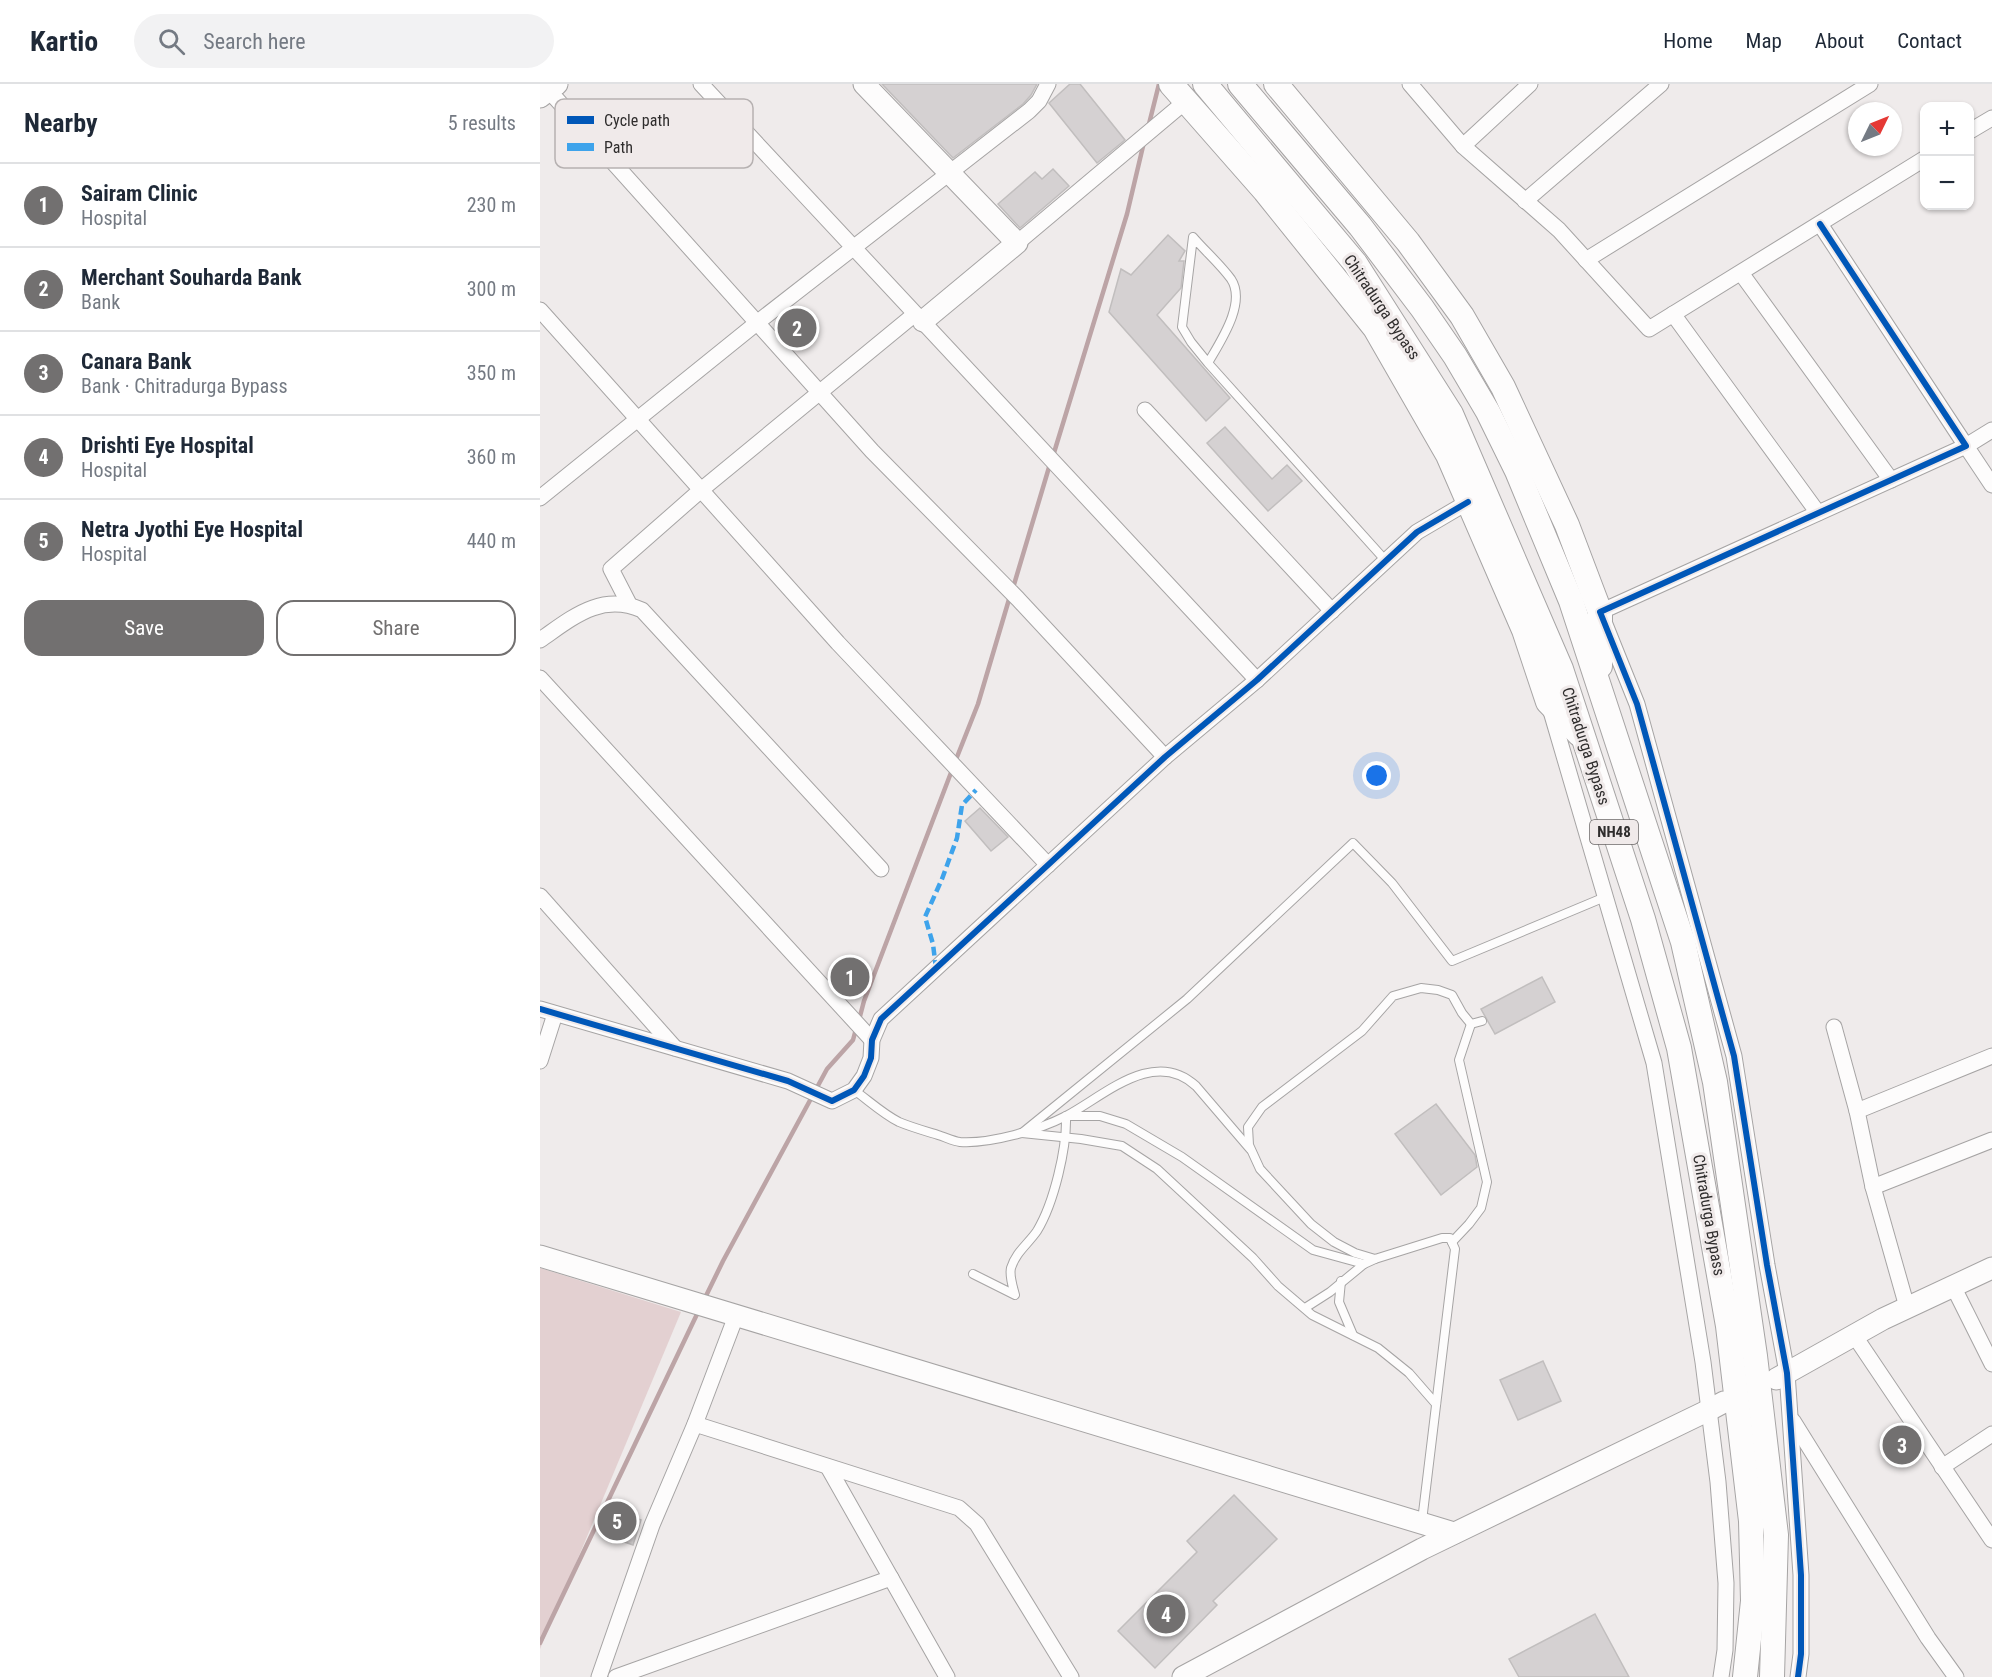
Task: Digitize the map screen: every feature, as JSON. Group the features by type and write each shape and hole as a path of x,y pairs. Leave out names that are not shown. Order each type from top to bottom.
{"main road":[{"name":"Chitradurga Bypass","path":"1205,84 1355,263 1451,414 1561,669 1643,920 1679,1047 1728,1326 1751,1521 1753,1601 1745,1677"},
{"name":"Chitradurga Bypass","path":"1240,84 1360,226 1455,356 1517,471 1571,602 1600,688 1683,942 1715,1082 1755,1356 1776,1535 1772,1677"},
{"path":"1276,84 1408,242 1462,316 1503,387 1567,525 1600,612 1600,688"},
{"path":"1178,93 1265,191 1375,328 1448,455 1524,630 1548,702 1583,737"}],"street":[{"path":"701,84 715,99"},
{"path":"864,84 1017,243"},
{"path":"541,497 852,247 1029,111 1039,101 1048,84"},
{"path":"1410,84 1463,146 1559,230 1649,329 1920,162"},
{"path":"1463,146 1530,84"},
{"path":"1525,201 1661,84"},
{"path":"1586,260 1870,84"},
{"path":"629,604 611,569 819,392 1017,243 1178,93"},
{"path":"1974,129 1992,118"},
{"path":"753,140 1257,680"},
{"path":"619,168 872,451 1018,598 1165,757"},
{"path":"1820,224 1992,485"},
{"path":"1741,273 1891,480"},
{"path":"540,310 838,643 1048,866"},
{"path":"1673,315 1818,513"},
{"path":"1145,410 1332,611"},
{"path":"1798,1677 1802,1654 1801,1575 1791,1419 1781,1376 1734,1056 1636,704 1600,612 1966,446 1992,430"},
{"path":"540,1061 548,1012 788,1081 832,1101 854,1090 864,1076 872,1058 872,1040 882,1019 1165,757 1257,680 1417,532 1468,502"},
{"path":"540,640 589,609 607,603 629,604 642,610 880,869"},
{"path":"540,678 872,1040"},
{"path":"1548,702 1654,1063 1717,1406 1718,1482 1726,1583 1725,1650 1721,1677"},
{"path":"540,896 675,1048"},
{"path":"1834,1027 1857,1111 1873,1187 1907,1307"},
{"path":"1857,1111 1992,1056"},
{"path":"1873,1187 1992,1140"},
{"path":"540,1256 1454,1533"},
{"path":"1781,1376 1907,1307 1992,1268"},
{"path":"1953,1286 1992,1364"},
{"path":"599,1677 652,1525 695,1424 736,1316"},
{"path":"1854,1335 1992,1540"},
{"path":"1183,1677 1454,1533 1717,1406"},
{"path":"1791,1419 1928,1638 1956,1677"},
{"path":"695,1424 959,1508 977,1524 1071,1677"},
{"path":"1942,1467 1992,1434"},
{"path":"828,1467 947,1677"},
{"path":"616,1677 891,1578"}],"lane":[{"path":"1208,363 1231,319 1236,292 1232,281 1193,237 1182,327 1208,363 1386,561"},
{"path":"1022,1133 1187,999 1353,843 1392,883 1452,961 1605,897"},
{"path":"1375,1259 1354,1253 1334,1242 1311,1224 1260,1168 1249,1145 1248,1127 1262,1107 1362,1031 1394,996 1421,988 1452,995 1471,1024"},
{"path":"1471,1024 1482,1021"},
{"path":"1452,1242 1481,1208 1487,1182 1459,1060 1471,1024"},
{"path":"854,1090 898,1121 959,1142 994,1139 1041,1127 1066,1116 1110,1088 1149,1071 1174,1072 1187,1078 1196,1086 1252,1151"},
{"path":"973,1274 1015,1295 1010,1271 1018,1252 1036,1231 1051,1200 1066,1137 1066,1116"},
{"path":"1066,1116 1100,1116 1126,1124 1182,1157 1313,1250 1364,1264"},
{"path":"1022,1133 1122,1146 1157,1169 1253,1258 1278,1286 1312,1315 1378,1348 1409,1373 1436,1404"},
{"path":"1305,1308 1330,1292 1364,1264 1442,1238 1450,1238 1455,1249 1422,1523"},
{"path":"1341,1281 1339,1302 1353,1335"}],"shaded area":[{"path":"540,1268 681,1312 540,1649"}],"building":[{"path":"882,84 1037,84 1023,104 953,158"},
{"path":"1070,84 1080,84 1125,140 1097,163 1049,103"},
{"path":"1053,169 1069,186 1020,228 998,204 1035,172 1042,179"},
{"path":"1168,235 1185,251 1179,261 1184,261 1181,288 1157,315 1230,398 1206,421 1109,312 1121,269 1131,275"},
{"path":"1225,427 1272,479 1287,465 1302,481 1268,511 1207,443"},
{"path":"980,808 1008,837 991,851 965,821"},
{"path":"852,960 867,975 847,993 833,977"},
{"path":"1542,977 1555,1002 1495,1034 1481,1009"},
{"path":"1436,1104 1475,1155 1477,1167 1441,1195 1395,1134"},
{"path":"1543,1361 1561,1401 1518,1420 1500,1380"},
{"path":"1234,1495 1277,1539 1213,1601 1217,1605 1155,1668 1118,1631 1197,1552 1187,1541"},
{"path":"607,1508 641,1520 633,1545 599,1533"},
{"path":"1595,1614 1629,1677 1519,1677 1509,1659"}],"waterway":[{"path":"1148,128 1159,84"},
{"path":"1053,456 1127,214 1144,142"},
{"path":"1013,588 1050,464"},
{"path":"955,762 978,704 1010,596"},
{"path":"859,1020 864,1001 952,770"},
{"path":"704,1300 827,1069 853,1040 856,1029"},
{"path":"540,1643 699,1310"}],"marked path":[{"path":"936,969 933,944 925,917 957,838 962,805 976,790"}],"cycle path":[{"path":"1798,1677 1801,1654 1801,1575 1787,1373 1767,1265 1734,1056 1637,704 1600,612 1966,446 1820,224"},
{"path":"540,1009 788,1081 832,1101 854,1090 864,1076 871,1058 872,1040 881,1019 1165,757 1257,680 1417,532 1468,502"}],"place":[{"name":"Merchant Souharda Bank","path":"797,328"},
{"name":"Sairam Clinic","path":"850,977"},
{"name":"Canara Bank","path":"1902,1445"},
{"name":"Netra Jyothi Eye Hospital","path":"617,1521"},
{"name":"Drishti Eye Hospital","path":"1166,1614"}]}
